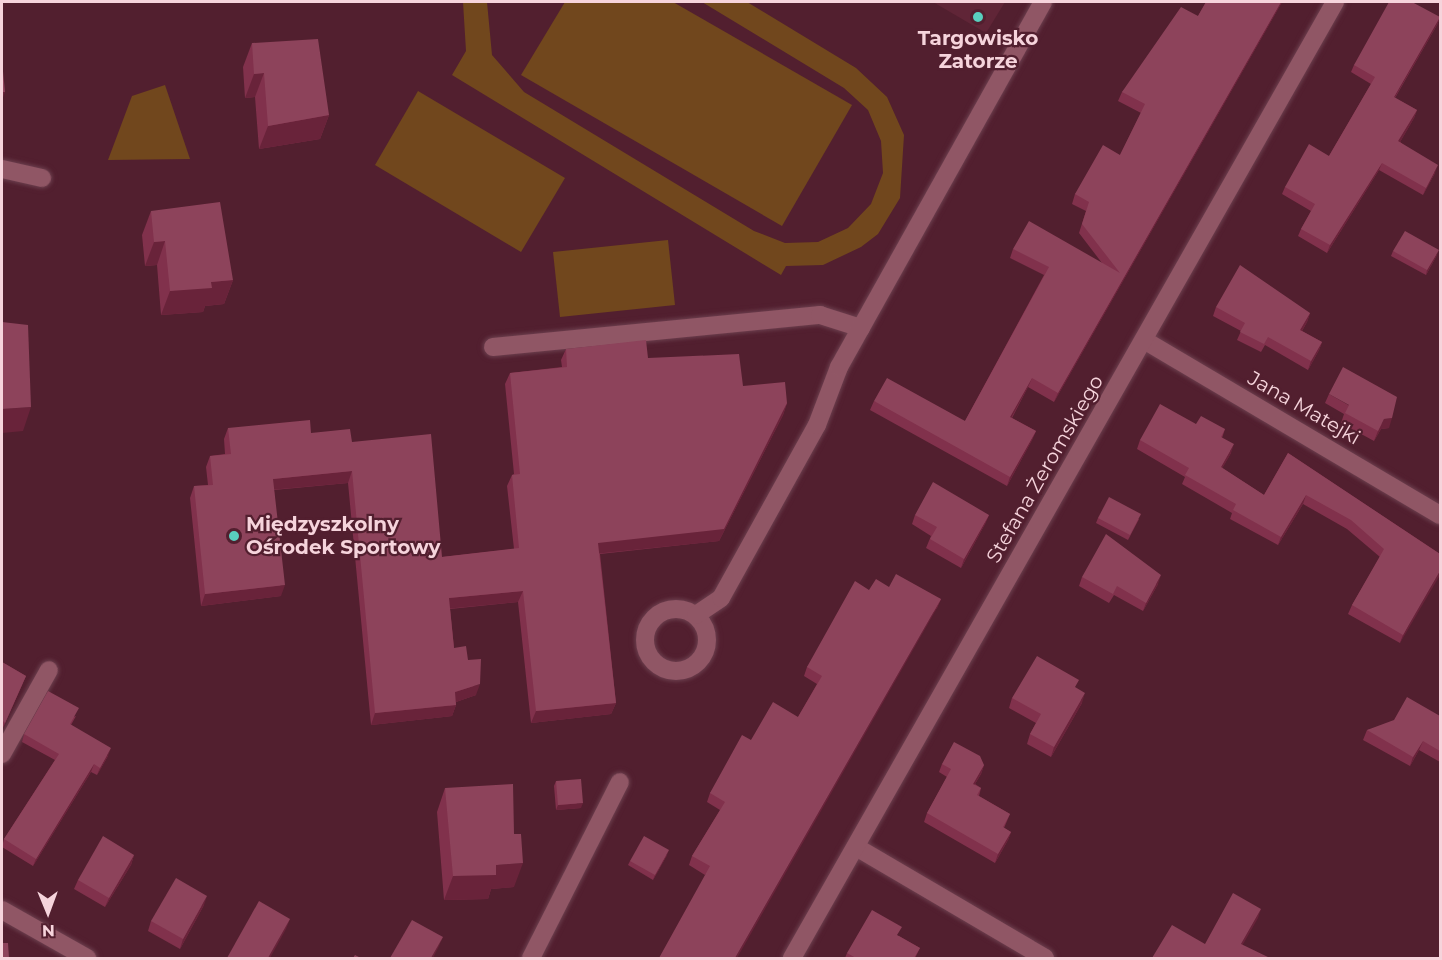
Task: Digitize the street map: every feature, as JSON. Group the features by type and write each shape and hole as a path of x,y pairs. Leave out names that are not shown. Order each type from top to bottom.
{"street":[{"path":"696,615 721,598 812,436 861,328 1043,2"},
{"name":"Stefana Żeromskiego","path":"792,958 1335,2"},
{"path":"2,169 42,178"},
{"path":"492,347 820,315 861,328"},
{"name":"Jana Matejki","path":"1144,340 1440,515"},
{"path":"2,754 49,670"},
{"path":"531,958 620,782"},
{"path":"856,847 1045,958"},
{"path":"2,910 87,958"}],"shaded area":[{"path":"463,2 487,2 492,55 524,92 754,231 785,243 818,242 848,228 871,204 883,173 881,141 868,110 844,88 702,2 747,2 856,68 887,97 904,135 900,198 878,234 861,247 823,265 786,266 781,275 452,75 466,51"},
{"path":"565,2 673,2 852,105 782,226 521,75"},
{"name":"Targowisko Zatorze","path":"933,2 1005,2 986,33"},
{"path":"165,85 190,159 108,160 132,96"},
{"path":"418,91 565,178 521,252 375,165"},
{"path":"668,240 675,305 560,317 553,252"}],"building":[{"path":"1206,2 1281,2 1058,393 1032,378 1010,417 1036,431 1010,477 874,401 887,378 965,421 1049,267 1013,249 1029,221 1120,273 1082,224 1089,202 1075,194 1103,145 1120,155 1145,104 1122,92 1181,7 1198,16"},
{"path":"1389,2 1412,2 1440,17 1394,97 1417,110 1398,141 1438,165 1426,188 1382,163 1330,245 1301,229 1315,204 1285,187 1309,144 1329,156 1375,77 1354,65"},
{"path":"318,39 329,115 268,126 264,73 254,74 252,43"},
{"path":"2,61 5,92 2,92"},
{"path":"220,202 233,280 211,282 212,288 170,291 165,241 154,242 151,211"},
{"path":"1405,231 1439,250 1427,270 1393,251"},
{"path":"1240,265 1310,313 1300,330 1322,342 1311,361 1268,337 1264,344 1240,332 1245,323 1216,307"},
{"path":"2,322 28,325 31,407 2,409"},
{"path":"646,340 648,358 739,354 743,386 785,382 787,403 724,529 598,543 616,703 536,711 523,591 449,598 454,648 466,646 468,660 481,659 480,684 455,692 456,705 375,713 352,471 273,479 285,585 205,594 194,486 213,485 210,456 231,454 228,428 310,420 311,433 350,429 352,442 431,434 442,557 519,548 512,475 520,474 510,373 567,367 566,349"},
{"path":"1343,367 1397,397 1392,418 1384,419 1378,431 1345,413 1349,405 1329,394"},
{"path":"1160,404 1196,424 1201,416 1225,429 1221,437 1234,444 1221,467 1264,495 1288,453 1440,554 1440,571 1403,635 1352,605 1384,549 1351,520 1306,495 1281,537 1233,510 1236,504 1185,475 1189,468 1140,440"},
{"path":"933,482 989,515 964,559 930,539 937,527 915,515"},
{"path":"1109,497 1141,514 1130,535 1098,518"},
{"path":"1106,534 1161,575 1146,603 1117,586 1113,594 1082,577"},
{"path":"896,574 941,599 735,958 659,958 710,866 692,856 725,802 710,793 742,735 751,740 773,702 798,717 822,676 807,667 855,581 869,590 876,579 889,587"},
{"path":"1037,656 1079,680 1075,687 1085,693 1054,747 1030,734 1041,714 1012,698"},
{"path":"2,662 26,676 5,723 2,720"},
{"path":"48,691 79,708 70,724 111,748 100,768 94,764 36,859 4,839 59,754 24,734"},
{"path":"1407,697 1440,716 1440,751 1423,741 1413,757 1367,730 1394,720"},
{"path":"954,742 980,756 984,765 973,784 981,788 977,795 1010,814 1003,827 1011,832 998,854 927,813 951,769 942,764"},
{"path":"581,779 583,803 558,805 556,781"},
{"path":"513,784 514,834 521,834 523,863 496,865 496,875 453,876 445,788"},
{"path":"103,836 134,855 109,898 78,880"},
{"path":"644,836 669,850 655,875 630,861"},
{"path":"176,878 207,896 183,939 151,921"},
{"path":"1233,893 1261,909 1241,944 1270,958 1152,958 1172,925 1205,944"},
{"path":"259,901 290,919 268,958 227,958"},
{"path":"872,910 902,927 897,935 920,948 914,958 856,958 847,953"},
{"path":"412,920 443,937 431,958 390,958"},
{"path":"2,943 8,943 9,958 2,958"}],"place":[{"name":"Targowisko Zatorze","path":"978,17"},
{"name":"Międzyszkolny Ośrodek Sportowy","path":"234,536"}]}
